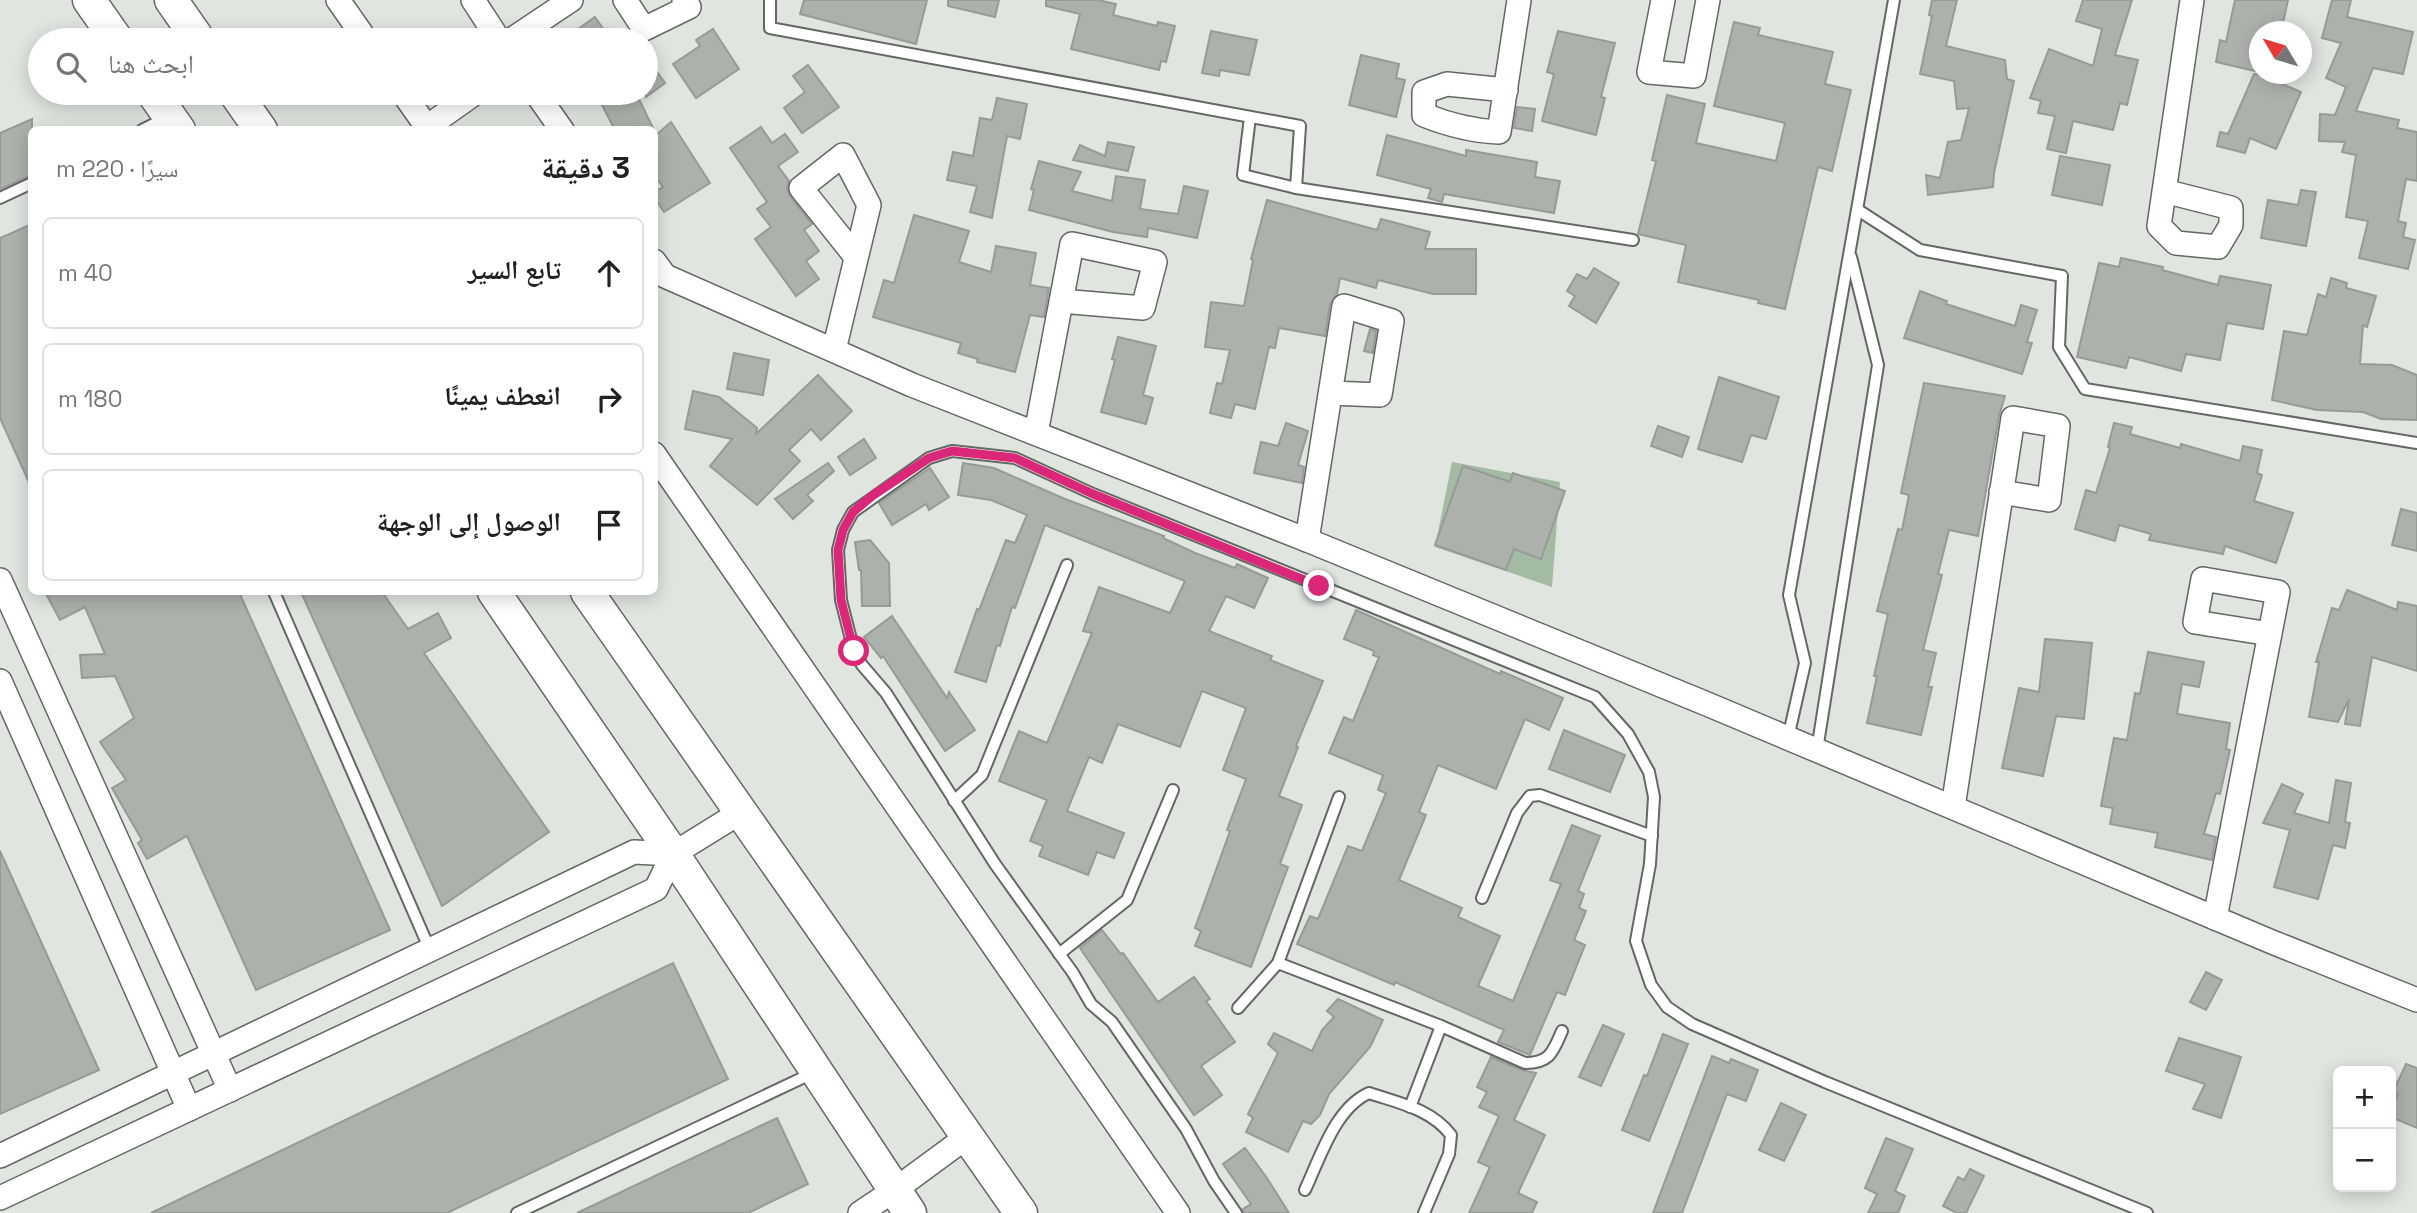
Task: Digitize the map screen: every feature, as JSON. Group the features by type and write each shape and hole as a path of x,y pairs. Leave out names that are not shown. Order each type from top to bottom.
{"main road":[{"path":"89,0 109,28"},
{"path":"171,0 191,28"},
{"path":"243,105 258,126"},
{"path":"496,595 673,854 903,1201"},
{"path":"589,595 1021,1213"}],"street":[{"path":"338,0 358,28"},
{"path":"473,0 491,28"},
{"path":"528,28 571,0"},
{"path":"625,0 643,28"},
{"path":"646,28 689,7 684,0"},
{"path":"1506,90 1519,0"},
{"path":"1663,0 1649,72 1694,76 1708,0"},
{"path":"2164,191 2192,0"},
{"path":"412,105 427,126"},
{"path":"431,126 459,105"},
{"path":"544,105 559,126"},
{"path":"834,350 856,257"},
{"path":"658,266 665,276 912,385 1307,540 2417,1000"},
{"path":"1036,433 1061,300"},
{"path":"1307,540 1331,393"},
{"path":"658,460 1178,1213"},
{"path":"1953,807 2001,492"},
{"path":"0,580 230,1090"},
{"path":"2215,918 2270,634"},
{"path":"0,681 189,1109"},
{"path":"0,1198 656,889 673,854 741,812"},
{"path":"0,1156 634,852 673,854"},
{"path":"860,1213 903,1201 968,1136"}],"lane":[{"path":"770,0 770,28 1300,126 1296,188"},
{"path":"1788,738 1805,663 1789,595 1894,0"},
{"path":"1250,117 1243,175 1296,188 1633,240"},
{"path":"0,198 28,185"},
{"path":"1858,210 1920,250 2062,276 2059,346 2085,389 2417,443"},
{"path":"1817,750 1878,365 1850,253"},
{"path":"1236,1213 1214,1181 1186,1129 1112,1022 1091,1004 995,864 886,693 862,665 854,651 841,600 838,550 843,530 853,512 929,458 952,451 1015,458 1093,494 1595,697 1628,733 1649,772 1654,797 1650,864 1636,941 1651,985 1667,1007 1692,1024 1825,1082 2147,1213"},
{"path":"954,801 982,775 1068,565"},
{"path":"275,595 430,950"},
{"path":"1059,954 1127,900 1173,790"},
{"path":"1482,898 1517,813 1530,796 1541,795 1652,836"},
{"path":"1238,1008 1278,963 1339,797"},
{"path":"1278,963 1441,1026 1525,1063 1540,1063 1551,1054 1562,1031"},
{"path":"1410,1107 1441,1026"},
{"path":"517,1213 816,1072"},
{"path":"1304,1191 1343,1112 1357,1098 1369,1093 1425,1112 1444,1126 1451,1135 1449,1154 1424,1213"}],"green space":[{"path":"1452,462 1560,482 1552,587 1435,547"}],"building":[{"path":"804,0 927,0 916,44 800,14"},
{"path":"948,0 999,0 995,17 948,6"},
{"path":"1046,0 1098,0 1116,4 1113,15 1157,26 1158,22 1175,26 1166,62 1161,61 1159,70 1071,49 1080,14 1046,6"},
{"path":"1932,0 1957,0 1946,46 2005,60 2007,79 2014,81 1993,187 1928,195 1926,175 1940,178 1948,142 1961,140 1969,108 1957,109 1954,81 1920,74 1932,16 1929,15"},
{"path":"2083,0 2132,0 2115,55 2138,60 2127,105 2120,103 2113,130 2073,121 2066,153 2047,149 2055,116 2038,113 2041,101 2030,98 2049,49 2093,66 2102,29 2076,21"},
{"path":"2235,0 2288,0 2283,21 2249,21 2249,70 2216,62 2220,40 2226,42"},
{"path":"2332,0 2351,0 2347,17 2413,32 2403,74 2373,68 2356,111 2399,120 2397,128 2417,132 2417,181 2406,179 2398,221 2406,223 2403,237 2415,240 2408,269 2359,258 2368,221 2346,217 2356,155 2342,152 2345,142 2319,141 2320,114 2335,115 2346,87 2326,78 2341,43 2322,38"},
{"path":"595,17 603,28 579,28"},
{"path":"1734,22 1760,28 1758,35 1833,52 1825,84 1851,90 1832,171 1818,167 1785,309 1758,303 1759,300 1678,282 1686,245 1638,234 1656,161 1652,160 1667,95 1705,104 1696,143 1776,161 1785,123 1714,106"},
{"path":"713,29 739,69 696,98 673,64 700,46 696,40"},
{"path":"1211,31 1257,40 1249,75 1220,70 1219,76 1202,73"},
{"path":"1558,31 1615,43 1601,97 1605,98 1596,135 1542,121 1554,74 1547,72"},
{"path":"1361,55 1399,64 1396,78 1405,80 1396,117 1349,105"},
{"path":"808,65 839,107 802,133 784,108 805,92 793,76"},
{"path":"658,73 665,83 658,88"},
{"path":"2250,84 2283,84 2301,92 2276,149 2250,138 2245,153 2217,146 2220,132 2228,134"},
{"path":"997,98 1027,104 1020,139 1007,136 992,218 970,212 977,186 947,180 953,152 973,156 980,118 992,120"},
{"path":"602,105 642,105 652,126 613,126"},
{"path":"1517,107 1535,109 1532,131 1514,128"},
{"path":"32,119 32,126 28,126 28,177 0,189 0,133"},
{"path":"671,122 710,183 664,212 658,203 658,190 663,187 658,180 658,133"},
{"path":"761,127 772,143 785,134 798,152 778,166 789,181 787,189 790,196 812,224 804,230 819,251 806,261 819,279 796,296 755,239 771,227 757,209 767,202 730,148"},
{"path":"1387,135 1466,156 1466,150 1537,162 1535,177 1560,181 1554,213 1444,194 1442,202 1428,198 1431,189 1377,175"},
{"path":"1108,142 1134,147 1128,171 1073,160 1080,145 1105,156"},
{"path":"2060,156 2110,165 2102,205 2052,195"},
{"path":"1039,161 1081,172 1072,191 1112,201 1116,176 1145,180 1140,209 1178,214 1184,186 1208,191 1197,238 1148,228 1147,237 1113,232 1029,210 1034,190 1031,189"},
{"path":"2301,190 2316,192 2306,246 2261,238 2268,200 2298,205"},
{"path":"1267,200 1377,230 1381,219 1430,232 1425,249 1476,249 1476,294 1433,294 1378,280 1376,288 1340,278 1337,294 1330,304 1325,336 1279,328 1275,348 1269,347 1255,409 1235,404 1231,418 1210,413 1217,383 1222,384 1230,350 1205,347 1211,302 1244,306 1253,260 1251,259"},
{"path":"914,215 969,231 959,262 991,272 996,246 1036,253 1030,285 1049,288 1044,317 1030,315 1015,372 977,362 978,359 958,353 961,343 873,317 884,280 894,283"},
{"path":"28,226 28,480 0,418 0,238"},
{"path":"2121,258 2163,267 2162,270 2218,285 2220,276 2271,285 2263,329 2227,323 2220,360 2186,354 2181,371 2129,357 2126,368 2077,357 2099,263 2119,267"},
{"path":"1594,268 1619,283 1596,323 1569,306 1575,296 1567,291 1577,274 1587,279"},
{"path":"2331,278 2347,283 2346,288 2376,296 2367,327 2363,325 2360,364 2392,365 2417,375 2417,420 2381,419 2363,412 2317,410 2272,400 2284,331 2307,335 2318,294 2326,297"},
{"path":"1920,291 1947,301 1946,304 2015,326 2021,305 2037,310 2027,342 2032,343 2022,374 1904,338"},
{"path":"1370,329 1376,331 1373,353 1364,351"},
{"path":"1118,337 1156,346 1143,395 1153,398 1146,424 1101,412 1115,360 1112,359"},
{"path":"734,353 769,360 763,395 727,389"},
{"path":"818,375 852,411 821,440 811,429 789,450 800,461 757,505 710,466 732,439 685,429 693,391 719,397 757,428 756,434"},
{"path":"1719,377 1779,397 1766,439 1751,435 1742,462 1698,449"},
{"path":"1924,383 2005,396 1999,416 1978,536 1949,530 1938,574 1942,575 1923,650 1936,653 1928,687 1932,687 1921,735 1867,723 1888,614 1877,611 1898,529 1902,530 1909,495 1901,493"},
{"path":"1286,423 1308,431 1298,465 1304,467 1302,483 1254,473 1261,442 1278,446"},
{"path":"2114,423 2132,427 2130,434 2180,448 2181,444 2240,461 2243,446 2262,450 2257,473 2262,475 2254,501 2293,513 2276,563 2225,546 2223,554 2149,540 2151,534 2119,525 2115,541 2075,529 2086,490 2096,493 2110,448 2108,447"},
{"path":"1658,426 1689,437 1682,457 1651,446"},
{"path":"864,439 876,458 850,475 838,457"},
{"path":"828,463 834,471 807,495 813,501 793,519 775,499"},
{"path":"963,463 994,468 1065,499 1164,536 1163,538 1195,553 1235,568 1237,564 1268,578 1254,608 1226,596 1209,631 1272,656 1270,660 1323,681 1279,796 1302,805 1280,864 1288,867 1251,967 1195,946 1201,931 1195,928 1246,779 1223,770 1246,708 1202,691 1180,747 1118,724 1102,763 1089,757 1067,811 1124,833 1114,858 1097,852 1088,875 1039,856 1043,846 1030,841 1047,800 999,781 1019,731 1047,743 1092,633 1083,631 1099,587 1170,613 1185,581 1045,525 1015,608 1012,607 1000,646 997,645 986,682 955,672 977,609 979,610 1006,540 1015,543 1027,515 991,500 958,495"},
{"path":"1463,466 1510,482 1513,473 1565,491 1541,559 1514,549 1506,570 1435,545"},
{"path":"930,468 949,497 929,510 926,504 892,525 879,503"},
{"path":"2401,509 2417,513 2417,551 2392,545"},
{"path":"870,540 889,563 890,606 862,606 861,570 855,542"},
{"path":"2347,590 2397,610 2398,602 2417,606 2417,671 2372,657 2360,726 2345,724 2349,699 2338,722 2309,717 2319,662 2316,662 2332,608 2339,610"},
{"path":"47,595 240,595 390,930 256,990 187,836 147,859 138,843 142,840 112,788 126,780 100,742 134,718 115,676 82,678 80,655 105,654 85,607 60,620"},
{"path":"302,595 384,595 408,629 438,613 451,638 424,653 549,832 442,906"},
{"path":"1356,610 1500,674 1501,671 1563,698 1549,730 1525,719 1496,789 1438,765 1419,812 1426,815 1399,880 1462,908 1458,917 1500,936 1478,986 1513,1001 1561,884 1550,880 1572,825 1600,836 1578,891 1584,894 1579,908 1586,911 1574,940 1585,945 1565,995 1557,992 1530,1055 1498,1042 1504,1030 1395,982 1394,985 1297,944 1310,916 1318,919 1348,846 1362,851 1386,793 1378,790 1383,775 1329,753 1344,717 1353,721 1379,657 1373,655 1374,651 1344,639"},
{"path":"892,616 947,698 949,692 975,730 945,751 883,656 881,658 864,637"},
{"path":"2045,639 2092,643 2084,719 2056,716 2043,776 2002,768 2019,688 2039,692"},
{"path":"2148,652 2204,662 2199,687 2182,684 2177,714 2230,723 2226,749 2230,750 2220,794 2216,793 2204,834 2216,837 2212,860 2155,847 2158,833 2110,824 2113,808 2101,806 2114,738 2127,740 2135,693 2140,694"},
{"path":"1564,730 1625,755 1610,792 1549,769"},
{"path":"2336,780 2351,783 2345,822 2350,823 2345,848 2333,845 2318,899 2274,887 2290,830 2263,823 2282,784 2303,794 2294,813 2329,823"},
{"path":"0,851 99,1070 0,1114"},
{"path":"1102,930 1121,954 1123,953 1158,1002 1194,977 1210,999 1206,1001 1235,1042 1201,1066 1222,1095 1194,1115 1080,948"},
{"path":"673,963 728,1079 447,1213 151,1213"},
{"path":"2206,972 2222,980 2206,1010 2190,1002"},
{"path":"1338,999 1383,1020 1370,1047 1329,1094 1320,1115 1311,1124 1303,1121 1288,1152 1246,1132 1253,1118 1248,1114 1278,1053 1268,1044 1274,1033 1312,1051 1322,1030 1334,1017 1327,1011"},
{"path":"1603,1025 1624,1034 1601,1086 1579,1077"},
{"path":"1663,1034 1688,1044 1649,1141 1622,1130"},
{"path":"2179,1038 2241,1057 2221,1118 2193,1109 2205,1084 2166,1071"},
{"path":"1712,1056 1729,1063 1731,1059 1758,1070 1746,1101 1727,1094 1682,1213 1653,1213"},
{"path":"1491,1057 1536,1073 1514,1120 1545,1135 1518,1193 1537,1202 1532,1213 1469,1213 1490,1167 1478,1162 1499,1116 1479,1107 1487,1092 1477,1087"},
{"path":"2406,1064 2417,1068 2417,1128 2396,1119 2396,1086"},
{"path":"1781,1103 1806,1115 1784,1161 1759,1150"},
{"path":"777,1118 808,1184 748,1213 577,1213"},
{"path":"1886,1138 1913,1149 1895,1191 1905,1196 1898,1213 1868,1213 1877,1194 1865,1188"},
{"path":"1245,1148 1289,1213 1244,1213 1243,1209 1251,1204 1223,1164"},
{"path":"1970,1169 1984,1176 1966,1213 1957,1213 1943,1206 1958,1177 1964,1180"}],"route":[{"path":"854,651 841,600 838,550 843,530 853,512 872,496 929,458 952,451 1015,458 1093,494 1319,586"}]}
